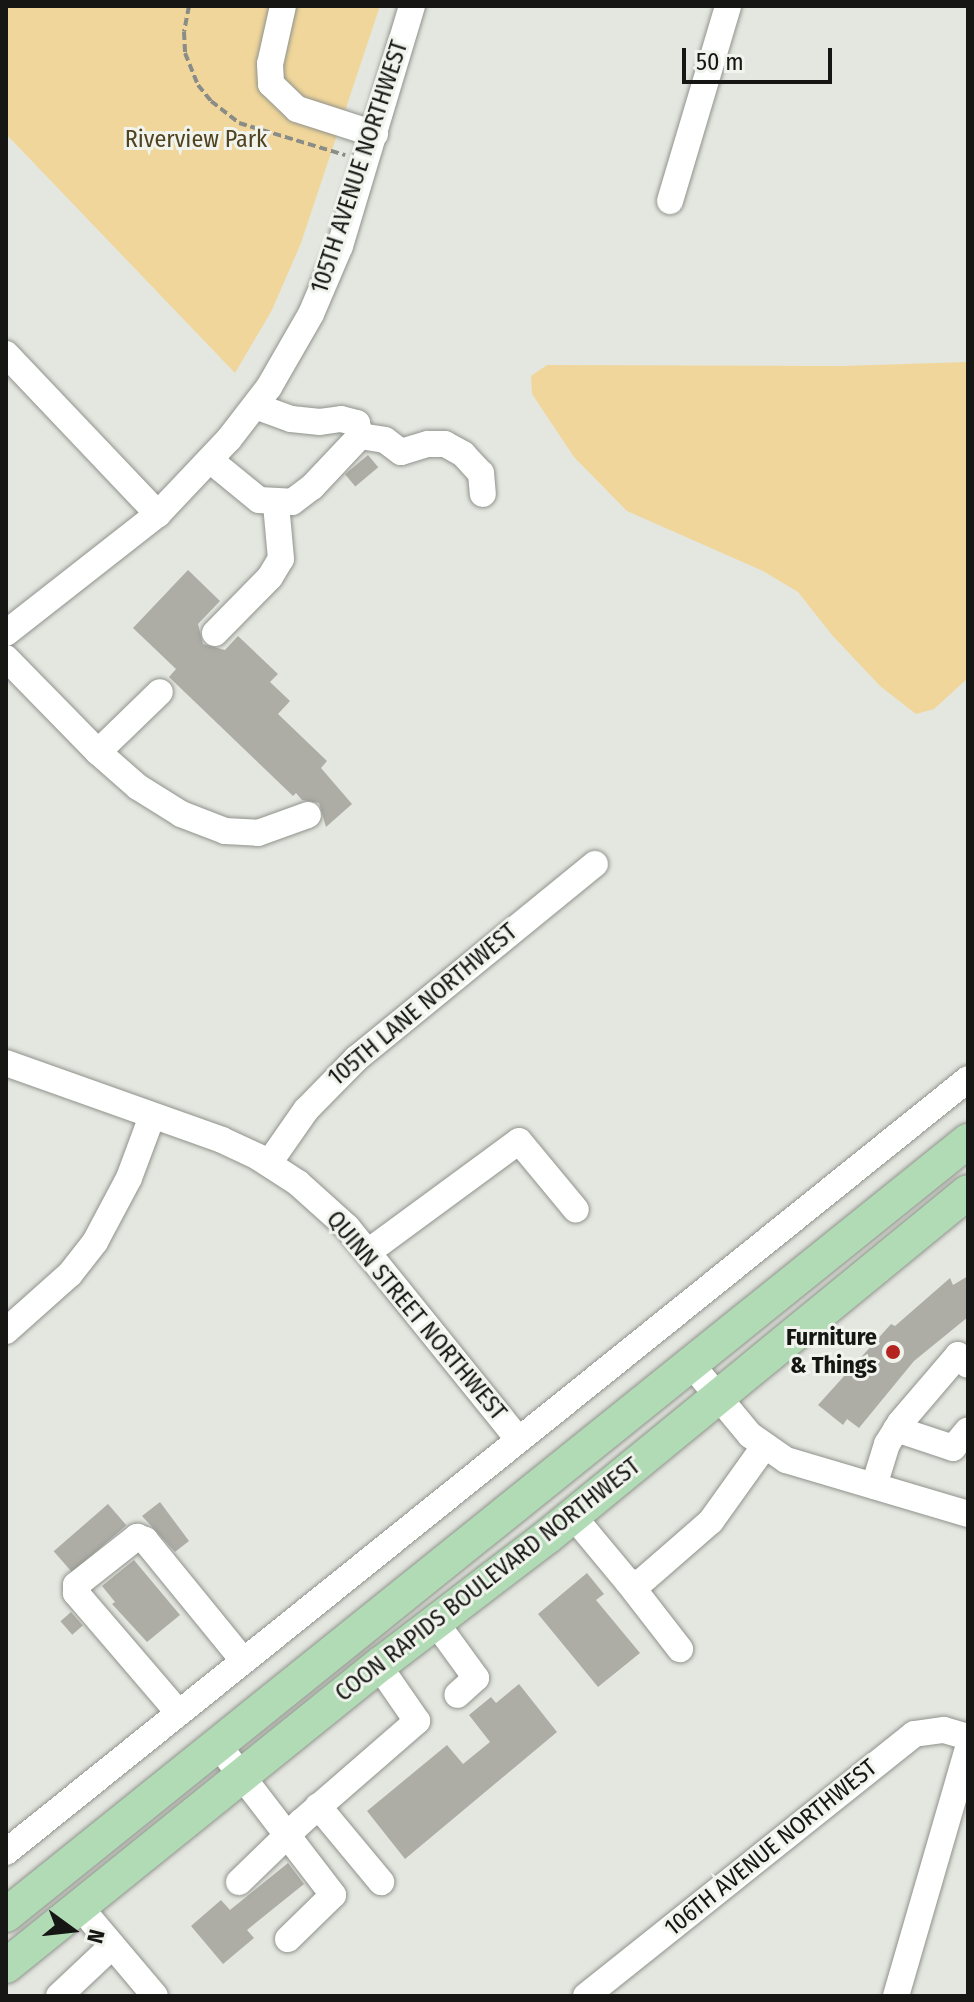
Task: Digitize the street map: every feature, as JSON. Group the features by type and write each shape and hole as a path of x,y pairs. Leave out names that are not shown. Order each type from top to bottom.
{"main road":[{"name":"COON RAPIDS BOULEVARD NORTHWEST","path":"6,1915 968,1141"},
{"name":"COON RAPIDS BOULEVARD NORTHWEST","path":"6,1966 379,1666 573,1516 968,1192"}],"street":[{"path":"283,6 270,64 271,84 297,109 375,134"},
{"name":"105TH AVENUE NORTHWEST","path":"6,633 158,514 210,460 255,406 316,304 340,246 412,6"},
{"path":"670,201 728,6"},
{"path":"6,354 158,514"},
{"path":"255,406 291,419 320,422 341,419 357,423 360,436"},
{"path":"360,436 385,440 401,452 428,444 445,444 463,454 481,473 483,494"},
{"path":"210,460 259,500 276,504 292,502 312,487 360,436"},
{"path":"215,633 270,577 281,559 276,504"},
{"path":"6,658 98,752 138,787 181,814 225,831 258,833 308,815"},
{"path":"98,752 160,692"},
{"name":"105TH LANE NORTHWEST","path":"269,1163 325,1087 595,864"},
{"name":"QUINN STREET NORTHWEST","path":"6,1063 222,1140 269,1163 325,1205 368,1252 517,1438"},
{"path":"6,1852 517,1438 968,1079"},
{"path":"6,1331 51,1292 95,1242 129,1178 152,1116"},
{"path":"368,1252 519,1141 576,1210"},
{"path":"874,1486 887,1444 896,1429 958,1355 968,1365"},
{"path":"691,1364 764,1447 786,1460 968,1514"},
{"path":"896,1429 953,1448 968,1430"},
{"path":"628,1582 640,1583 711,1521 764,1447"},
{"path":"573,1516 680,1649"},
{"path":"178,1712 76,1593 76,1585 137,1537 145,1540 243,1660"},
{"path":"436,1623 476,1678 457,1695"},
{"path":"239,1882 318,1806 417,1721 379,1666"},
{"name":"106TH AVENUE NORTHWEST","path":"586,1996 914,1734 944,1730 968,1737"},
{"path":"218,1745 333,1895 288,1939"},
{"path":"896,1996 968,1748"},
{"path":"318,1806 381,1882"},
{"path":"80,1907 155,1996"},
{"path":"59,1996 112,1946"}],"path":[{"path":"189,6 184,32 187,60 198,85 229,118 366,162"}],"green space":[{"name":"Riverview Park","path":"6,6 380,6 301,243 272,310 235,373 6,134"},
{"path":"968,362 968,678 934,709 916,714 880,686 832,635 798,592 763,571 627,511 574,457 532,394 531,376 547,365 842,366"}],"building":[{"path":"368,455 378,467 355,487 345,474"},
{"path":"188,570 220,601 198,624 203,644 225,650 238,636 278,674 270,682 290,701 278,714 327,761 321,768 352,804 326,827 319,803 302,800 296,793 293,796 169,677 176,669 133,628"},
{"name":"Furniture & Things","path":"968,1276 968,1317 914,1361 859,1428 847,1419 843,1425 818,1405 891,1324 895,1326 950,1278 953,1285"},
{"path":"160,1502 189,1541 175,1552 142,1516"},
{"path":"108,1504 126,1525 72,1572 54,1551"},
{"path":"134,1560 180,1615 147,1642 112,1604 115,1602 102,1586"},
{"path":"587,1573 604,1594 596,1600 640,1653 598,1687 538,1614"},
{"path":"71,1612 83,1626 72,1635 60,1621"},
{"path":"519,1684 557,1732 405,1859 367,1811 447,1745 463,1764 490,1742 469,1715 491,1697 496,1703"},
{"path":"288,1863 304,1884 247,1930 254,1938 223,1964 191,1926 221,1900 230,1910"}],"place":[{"name":"Furniture & Things","path":"893,1352"}]}
